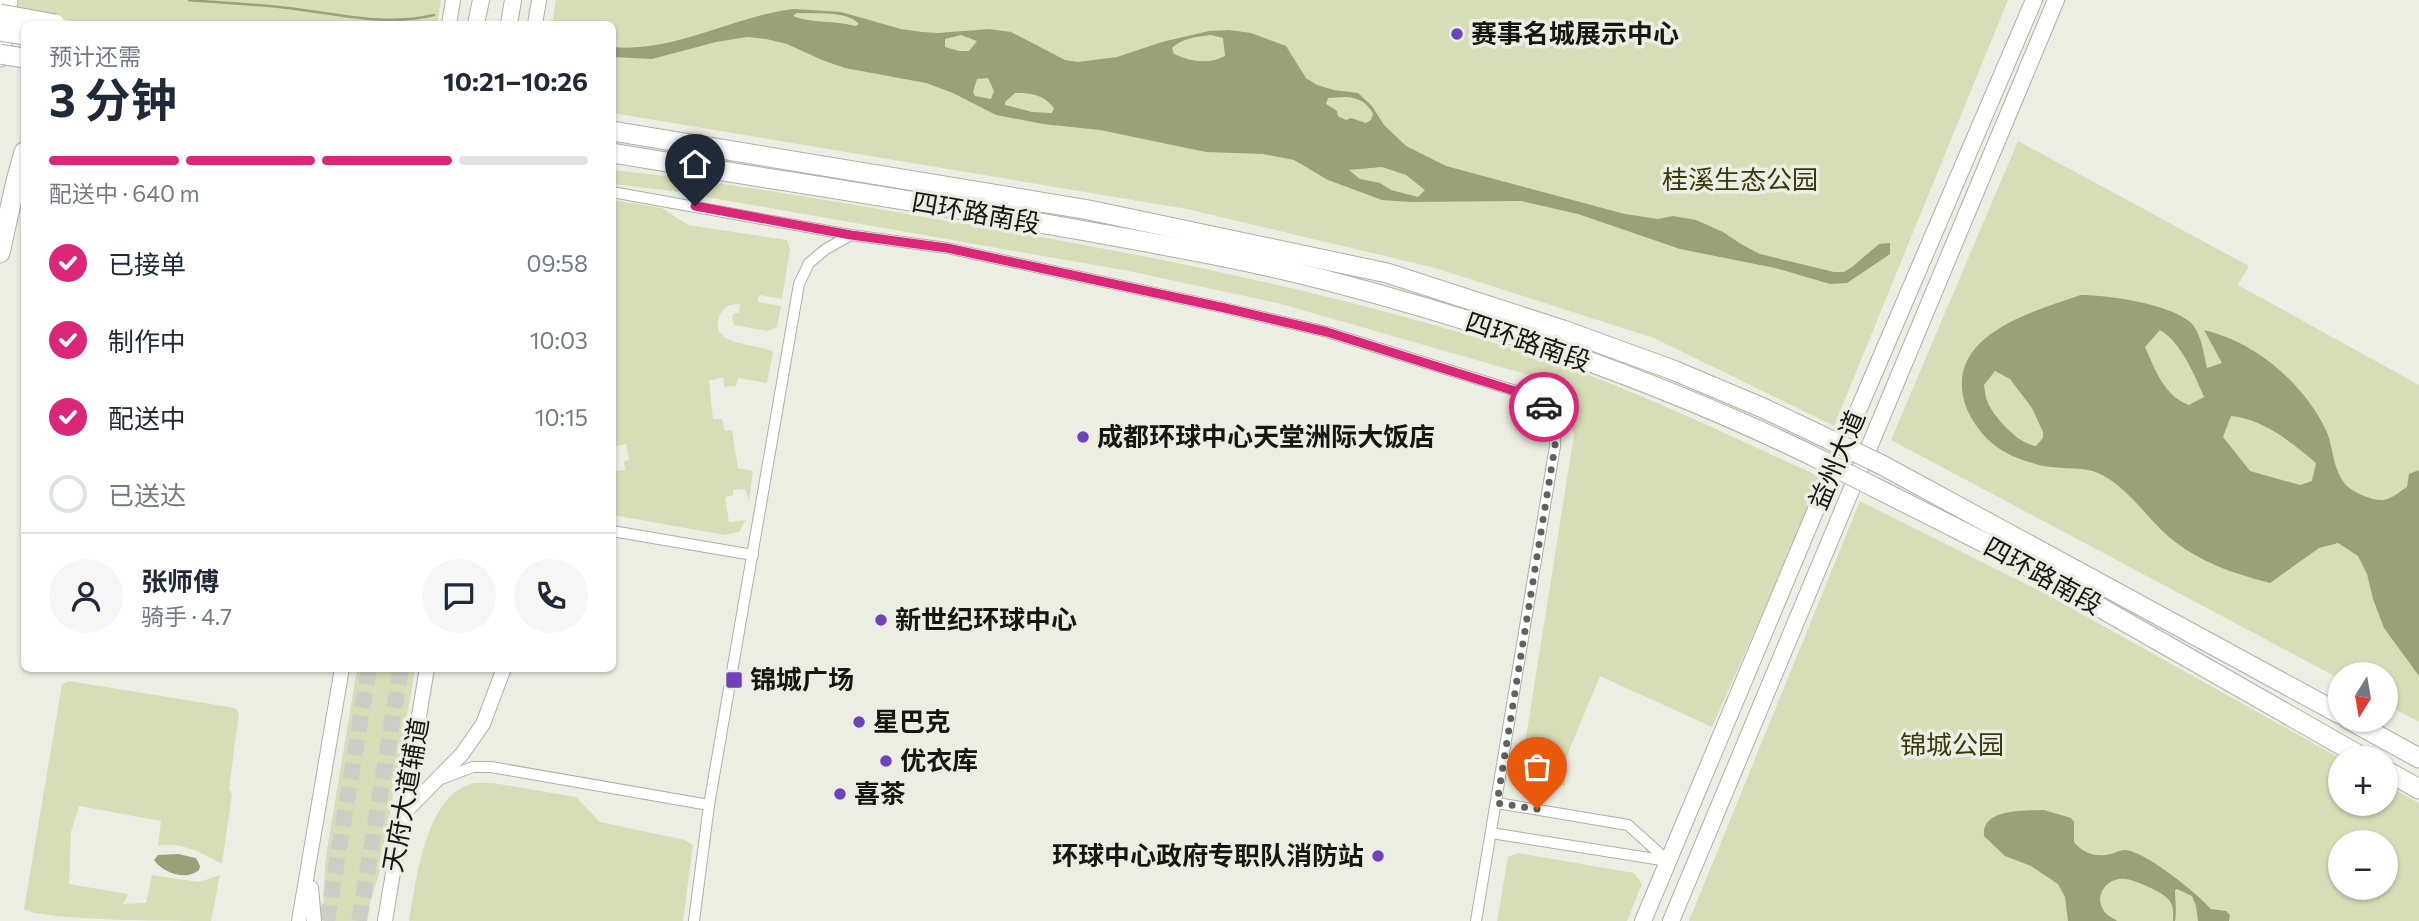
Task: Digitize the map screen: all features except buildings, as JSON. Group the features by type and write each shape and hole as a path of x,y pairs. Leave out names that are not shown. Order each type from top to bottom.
{"highway":[{"path":"8,0 0,55 21,58"},
{"path":"0,14 38,21"},
{"path":"0,31 21,34"},
{"name":"四环路南段","path":"616,132 1089,210 1387,273 1563,330 1673,370 1763,408 1882,465 2328,707"},
{"name":"四环路南段","path":"616,154 988,214 1210,254 1324,280 1452,316 1593,364 1677,395 1811,455 2001,551 2343,746"},
{"path":"0,253 21,163"},
{"path":"2372,732 2419,758"},
{"path":"2398,777 2419,789"}],"main road":[{"path":"478,21 481,0"},
{"path":"510,21 513,0"},
{"name":"益州大道","path":"1643,921 2034,0"},
{"name":"益州大道","path":"1671,921 2056,0"}],"street":[{"path":"450,21 453,0"},
{"path":"536,21 539,0"},
{"path":"616,193 851,235 947,248 1327,332 1518,392 1545,408 1552,417 1556,431 1555,446 1476,921"},
{"path":"694,921 709,805 799,284 809,264 851,235"},
{"path":"616,532 753,555"},
{"path":"299,921 341,672"},
{"name":"天府大道辅道","path":"385,921 426,672"},
{"path":"403,814 463,754 483,724 502,672"},
{"path":"437,780 472,767 491,767 709,805"},
{"path":"1497,803 1628,825 1668,861"},
{"path":"1491,833 1668,861"},
{"path":"309,866 314,921"},
{"path":"376,921 392,880"}],"green space":[{"path":"0,0 441,0 438,21 71,21 20,9"},
{"name":"桂溪生态公园","path":"556,0 2008,0 1834,426 1654,338 1435,268 1187,209 616,114 616,21 552,21"},
{"path":"2018,141 2249,266 2238,285 2419,385 2419,722 2398,711 2398,662 2328,662 2328,673 1891,440"},
{"path":"616,170 772,191 1082,244 1380,310 1527,353 1602,380 1823,478 1712,727 1600,676 1564,763 1565,786 1537,781 1523,756 1574,435 1560,403 1536,377 1281,304 1129,271 672,191 616,184"},
{"path":"616,200 662,208 688,225 787,240 790,249 782,299 759,295 758,302 781,306 777,327 768,331 734,325 732,318 734,313 739,313 740,304 725,308 718,324 720,332 726,338 773,352 767,383 738,378 736,386 724,387 723,377 709,381 713,419 722,419 725,431 732,430 738,468 753,471 749,501 745,489 733,490 733,495 725,497 729,522 746,520 739,532 724,535 616,516 616,471 625,470 624,461 629,460 626,444 616,446"},
{"name":"锦城公园","path":"1860,501 2046,594 2328,751 2328,816 2398,816 2398,791 2419,803 2419,921 1689,921"},
{"path":"357,672 414,672 380,870 365,921 323,921 325,862"},
{"path":"69,681 235,708 239,713 229,789 232,794 222,864 183,847 158,846 161,821 79,806 71,832 69,884 128,894 123,904 146,903 152,875 199,882 220,875 211,921 83,918 36,913 24,909 62,684"},
{"path":"493,783 576,797 600,822 685,840 693,845 683,921 409,921 425,842 443,805 455,792 471,784"},
{"path":"1518,853 1634,873 1642,884 1627,921 1497,921 1508,857"}],"shaded area":[{"path":"794,9 841,12 901,29 922,32 989,29 1011,32 1065,60 1078,62 1117,57 1162,42 1209,31 1251,33 1286,46 1306,78 1317,85 1358,93 1372,106 1384,125 1406,146 1446,166 1625,214 1658,219 1673,216 1696,220 1760,254 1834,272 1844,272 1879,244 1890,243 1890,254 1847,283 1830,284 1775,268 1680,249 1578,214 1521,201 1382,200 1328,180 1294,160 1263,154 1206,152 1100,130 1043,124 996,115 953,93 926,83 845,68 787,44 766,39 747,37 716,42 652,59 616,57 616,47 659,45","holes":["797,13 839,15 859,24 855,26 793,16","961,35 977,41 969,51 959,51 945,47 945,39","1211,35 1223,38 1225,56 1199,61 1174,54 1172,48 1185,40","988,78 994,91 991,99 975,96 973,92 977,79","1015,93 1026,93 1041,97 1054,108 1052,113 1032,112 1005,105","1346,97 1362,101 1373,114 1371,120 1366,123 1338,116 1337,111 1326,104 1328,98","1382,167 1406,175 1425,190 1418,197 1391,190 1380,183 1360,179 1349,170"]},
{"path":"2081,295 2138,302 2180,316 2190,322 2197,331 2207,368 2222,363 2204,330 2259,354 2304,395 2325,428 2340,477 2357,493 2379,500 2387,499 2407,487 2409,474 2419,470 2419,676 2384,628 2367,574 2358,556 2338,543 2319,548 2270,583 2242,575 2216,566 2180,546 2136,502 2098,473 2031,463 1991,443 1976,426 1964,400 1962,377 1968,358 1981,342 1998,329 2040,309","holes":["2160,330 2168,335 2181,351 2204,397 2189,405 2180,401 2167,388 2145,347","1995,371 2010,379 2032,408 2043,432 2043,438 2036,446 2023,441 1998,419 1988,402 1984,385","2231,416 2266,427 2316,463 2312,481 2300,485 2250,471 2223,437"]},
{"path":"2044,810 2071,818 2074,822 2074,842 2083,850 2103,855 2125,850 2134,852 2158,865 2211,909 2226,911 2230,915 2229,921 2198,921 2192,896 2177,889 2176,917 2173,921 2172,905 2166,897 2135,882 2118,879 2108,884 2100,899 2104,911 2117,921 2068,921 2065,897 2058,884 2031,866 2005,856 1984,836 1989,820 1997,816 2016,811"},
{"path":"178,854 196,858 199,870 188,875 175,874 163,869 154,860 158,855"}],"waterway":[{"path":"189,0 276,7 379,20 434,15"}],"tunnel":[{"path":"327,921 368,672"},
{"path":"359,921 400,672"}],"way so far":[{"path":"1537,809 1497,803 1555,446 1556,431 1552,417 1544,407"}],"place":[{"name":"赛事名城展示中心","path":"1457,34"},
{"name":"成都环球中心天堂洲际大饭店","path":"1083,437"},
{"name":"新世纪环球中心","path":"881,620"},
{"name":"锦城广场","path":"734,680"},
{"name":"星巴克","path":"859,722"},
{"name":"优衣库","path":"886,761"},
{"name":"喜茶","path":"840,794"},
{"name":"环球中心政府专职队消防站","path":"1378,856"}],"route":[{"path":"695,206 851,235 947,248 1327,332 1518,392 1544,407"}]}
